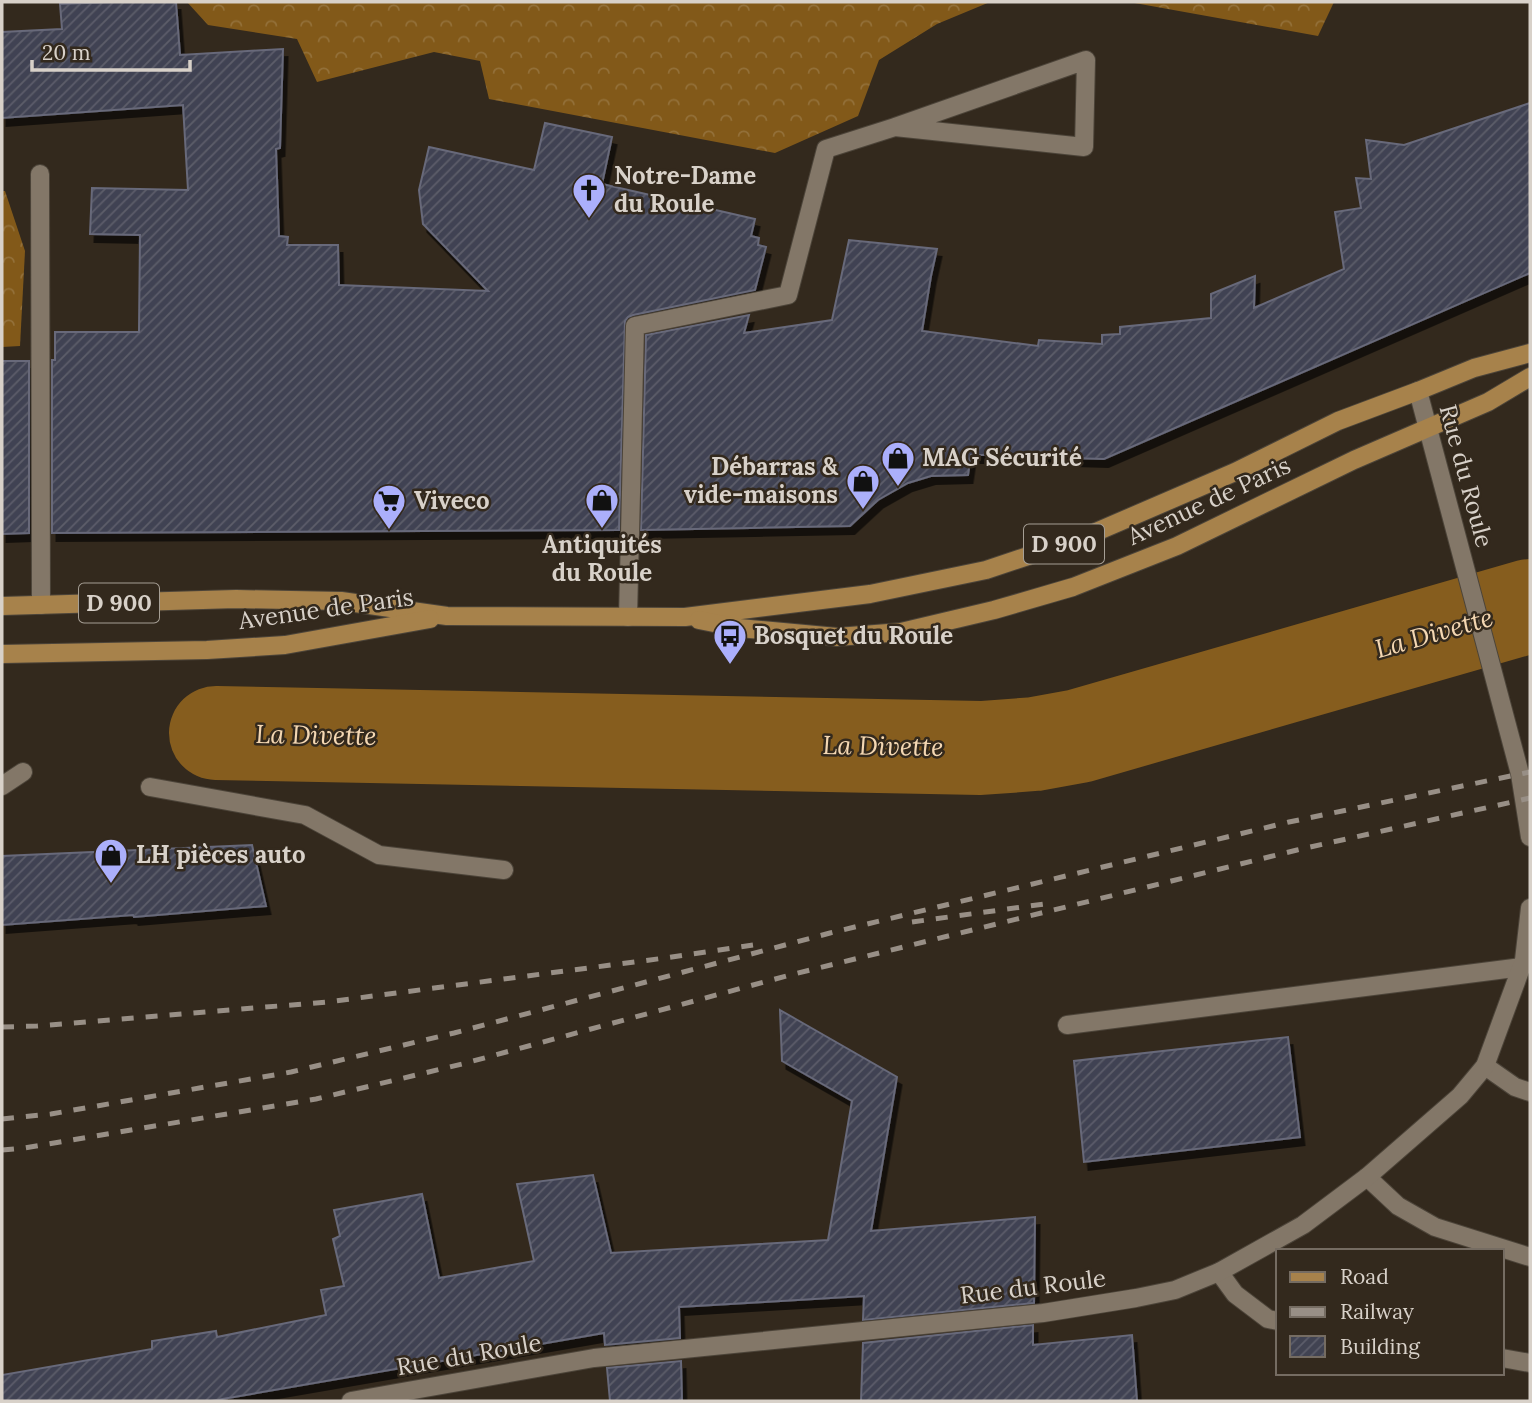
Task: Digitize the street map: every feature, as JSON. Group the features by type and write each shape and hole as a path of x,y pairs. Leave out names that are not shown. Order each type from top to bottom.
{"main road":[{"name":"Avenue de Paris","path":"2,606 236,599 341,601 447,616 685,617 870,594 986,570 1082,538 1236,472 1338,421 1474,369 1530,353"},
{"name":"Avenue de Paris","path":"685,617 738,628 837,637 901,632 993,610 1073,587 1177,546 1354,460 1488,402 1530,377"},
{"name":"Avenue de Paris","path":"2,654 207,650 285,645 447,616"}],"street":[{"path":"628,617 635,326 788,295 826,149 1086,60 1084,147 895,127"},
{"path":"40,174 41,605"},
{"name":"Rue du Roule","path":"1418,391 1520,774 1530,837"},
{"path":"2,786 23,772"},
{"path":"149,787 305,815 379,855 504,870"},
{"name":"Rue du Roule","path":"351,1401 594,1358 1043,1313 1175,1290 1219,1272 1303,1225 1367,1177 1460,1096 1485,1066 1522,967 1530,908"},
{"path":"1067,1026 1522,967"},
{"path":"1485,1066 1515,1087 1530,1093"},
{"path":"1367,1177 1398,1206 1435,1227 1530,1257"},
{"path":"1219,1272 1235,1294 1268,1319 1276,1321"},
{"path":"1504,1358 1530,1363"}],"green space":[{"path":"187,2 990,2 937,24 879,60 858,116 775,153 489,99 480,61 434,52 317,82 297,39 208,25"},
{"path":"1129,2 1334,2 1318,36"},
{"path":"2,191 5,191 25,251 20,346 2,347"}],"building":[{"path":"176,2 180,55 283,49 280,148 276,149 279,236 288,237 287,245 338,245 339,285 488,291 423,224 419,190 429,147 534,170 545,123 612,137 602,184 755,219 751,236 759,238 758,245 766,247 755,290 633,315 625,321 619,530 52,533 52,360 55,360 55,332 139,332 140,235 90,234 92,188 188,190 183,105 2,118 2,32 62,29 60,4"},
{"path":"1530,103 1530,273 1104,459 1070,458 1070,455 971,455 968,475 931,476 908,483 878,500 850,526 641,530 646,335 749,315 744,333 832,320 849,240 937,249 922,331 1038,346 1039,340 1102,344 1102,335 1120,334 1120,327 1211,318 1211,294 1255,276 1254,308 1344,269 1335,212 1361,208 1356,178 1371,179 1366,140 1404,145"},
{"path":"2,361 29,361 29,533 2,534"},
{"path":"252,845 266,906 2,925 2,856"},
{"path":"780,1010 897,1077 871,1231 1035,1217 1034,1303 863,1320 864,1296 679,1307 680,1338 605,1345 604,1333 211,1401 2,1401 2,1375 152,1349 152,1341 216,1331 217,1337 326,1315 321,1290 344,1286 333,1239 340,1236 334,1210 422,1194 439,1278 534,1261 517,1184 593,1175 611,1253 828,1240 852,1101 782,1061"},
{"path":"1288,1037 1300,1137 1084,1162 1074,1061"},
{"path":"1033,1325 1033,1345 1132,1335 1137,1401 861,1401 863,1343"},
{"path":"681,1361 682,1401 610,1401 607,1368"}],"waterway":[{"name":"La Divette","path":"216,733 981,748 1035,744 1079,736 1530,606"}],"railway":[{"path":"2,1119 51,1114 291,1072 454,1033 830,933 1289,822 1530,772"},
{"path":"2,1150 316,1099 462,1064 790,975 1297,850 1530,798"},
{"path":"912,922 1044,904"},
{"path":"2,1027 327,1002 753,945"}],"place":[{"name":"Notre-Dame du Roule","path":"589,220"},
{"name":"MAG Sécurité","path":"898,488"},
{"name":"Débarras & vide-maisons","path":"863,511"},
{"name":"Antiquités du Roule","path":"602,530"},
{"name":"Viveco","path":"389,531"},
{"name":"Bosquet du Roule","path":"730,666"},
{"name":"LH pièces auto","path":"111,885"}]}
